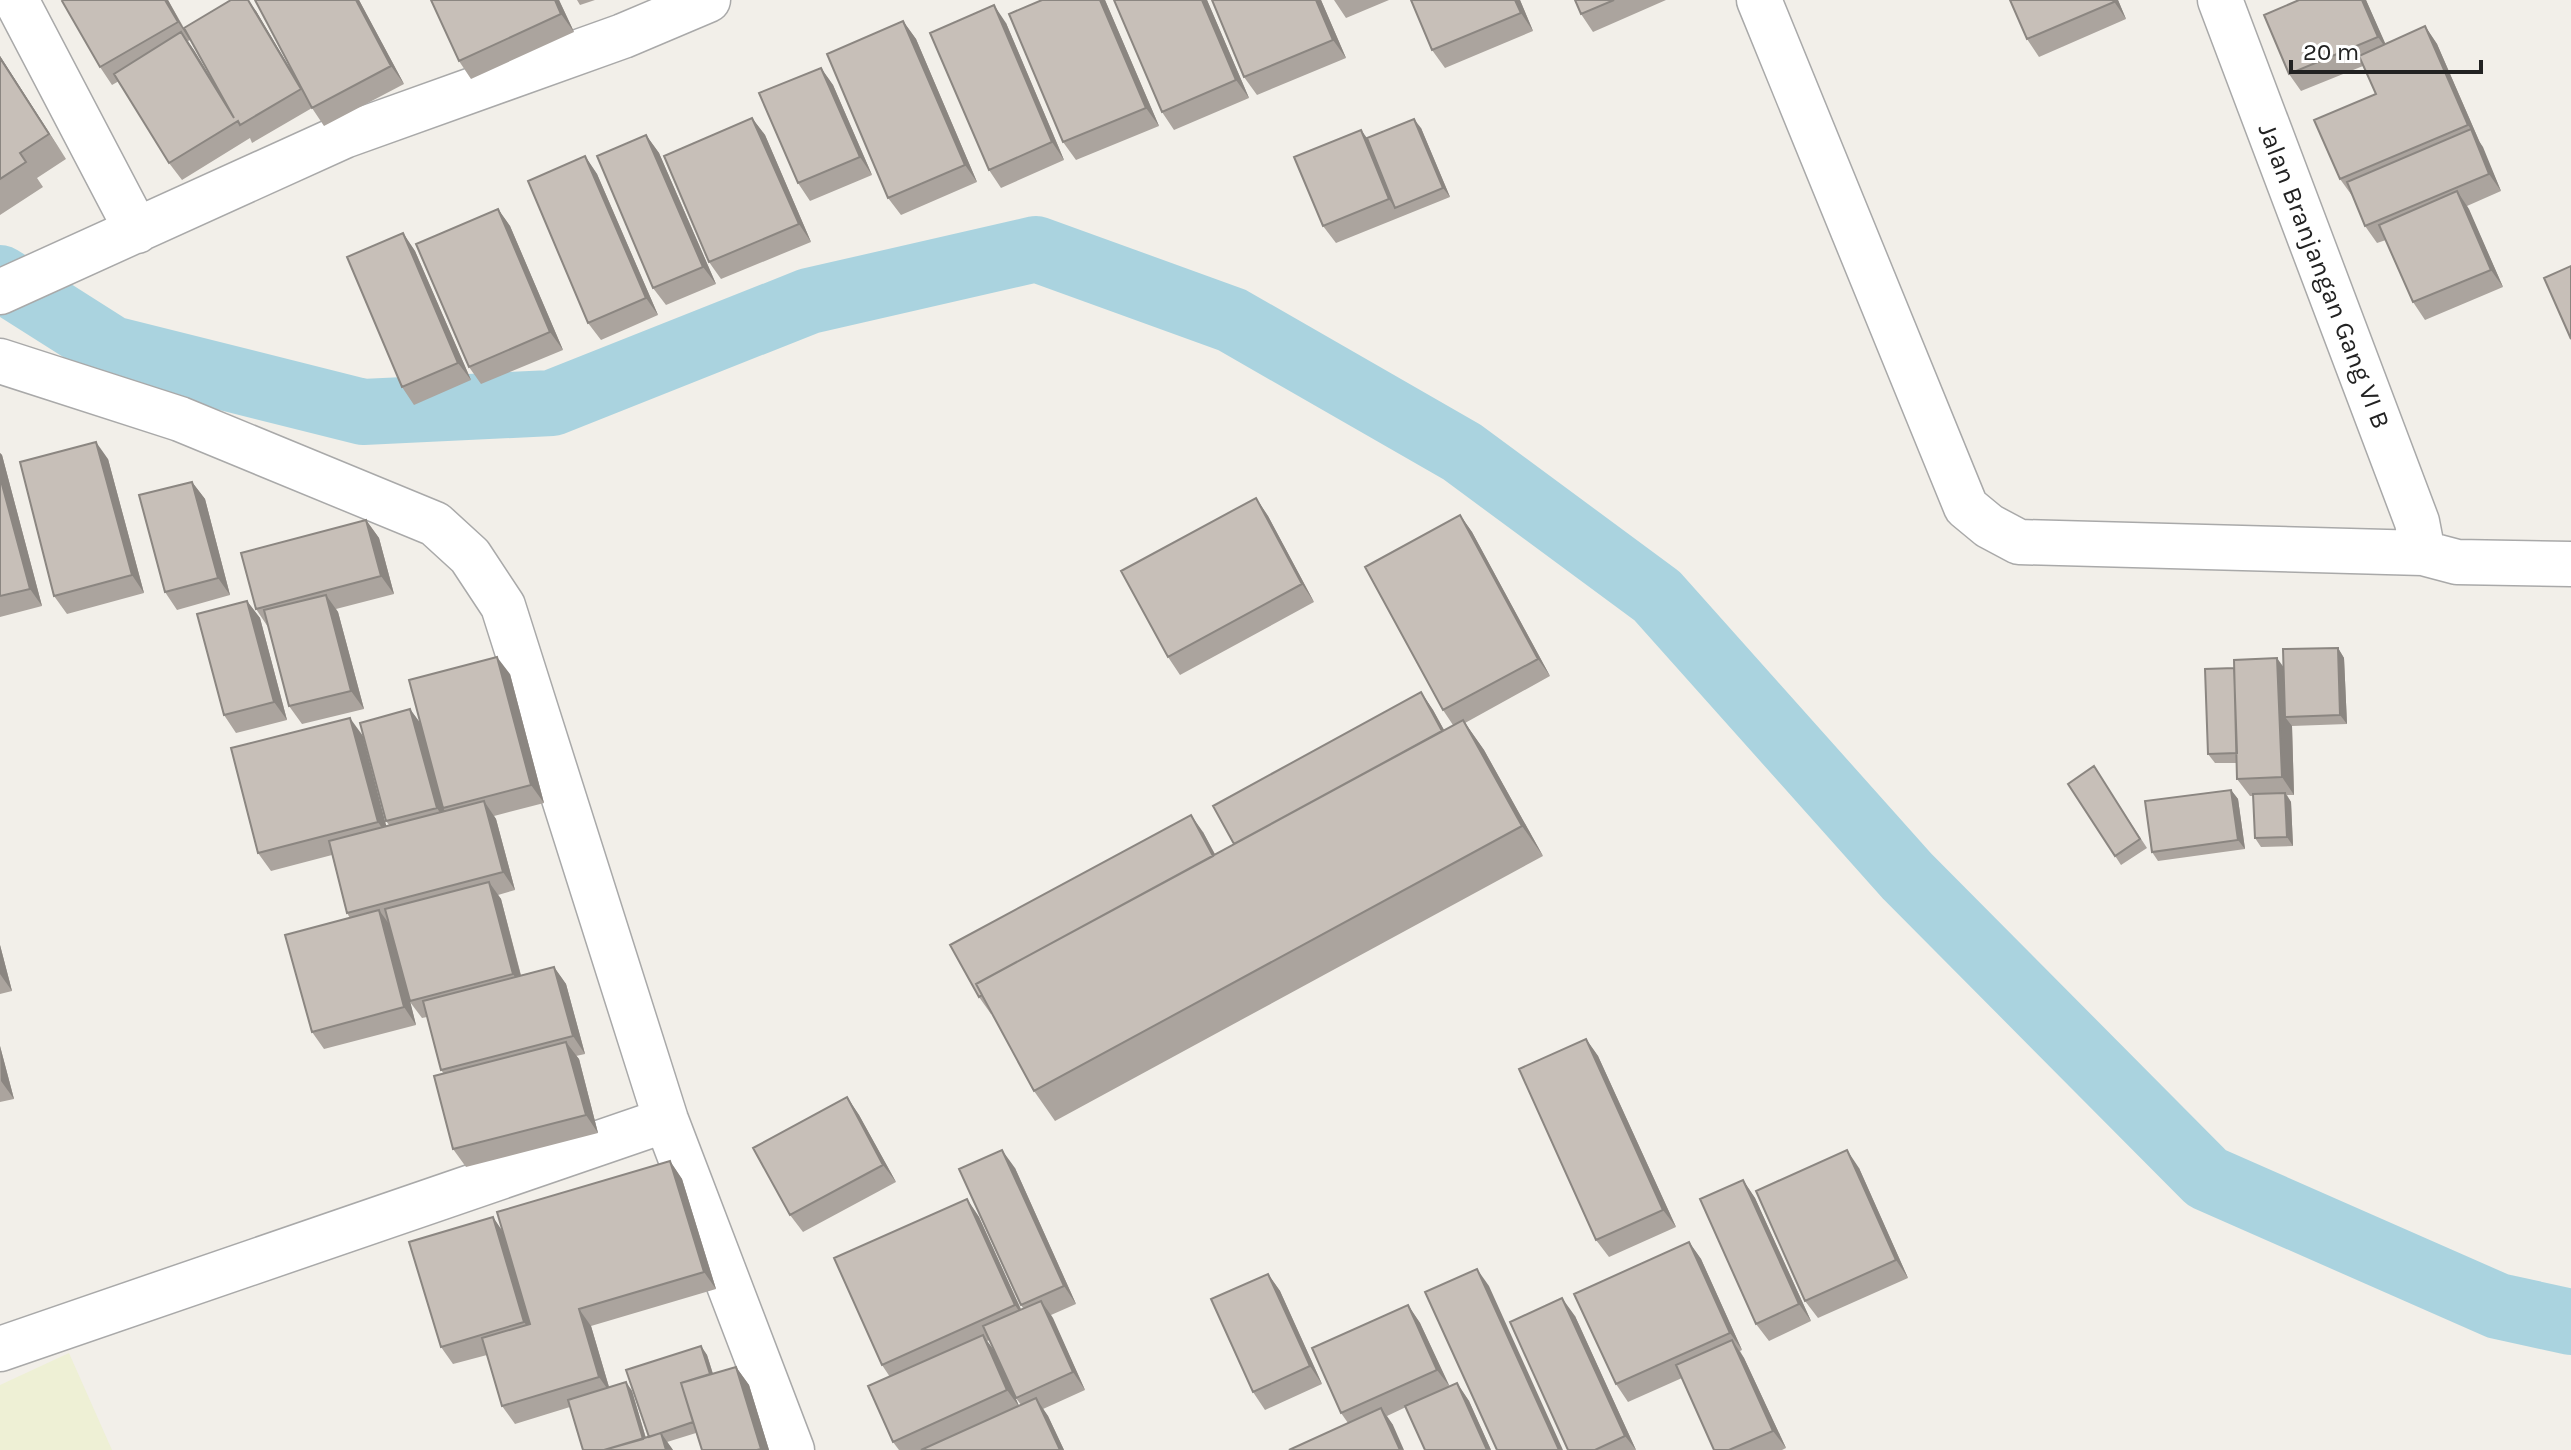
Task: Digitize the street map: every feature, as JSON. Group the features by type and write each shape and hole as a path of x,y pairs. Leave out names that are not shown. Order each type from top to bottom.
{"street":[{"path":"16,0 137,231"},
{"path":"1759,0 1966,507 1989,526 2019,542 2423,553 2457,562 2571,564"},
{"name":"Jalan Branjangan Gang VI B","path":"2220,0 2417,522 2423,553"},
{"path":"0,292 344,136 623,36 690,3"},
{"path":"0,361 180,419 435,524 470,556 503,606 666,1120 792,1450"},
{"path":"0,1349 666,1120"}],"green space":[{"path":"69,1353 112,1450 0,1450 0,1385"}],"building":[{"path":"63,0 165,0 178,22 100,67"},
{"path":"231,0 248,0 301,89 240,125 238,121 169,163 114,74 181,32 234,118 184,28"},
{"path":"255,0 356,0 391,66 312,108"},
{"path":"431,0 555,0 561,14 459,61"},
{"path":"1042,0 1100,0 1146,108 1063,142 1009,14"},
{"path":"1114,0 1202,0 1236,80 1162,112"},
{"path":"1212,0 1316,0 1333,40 1244,77"},
{"path":"1411,0 1515,0 1521,13 1432,50"},
{"path":"1575,0 1614,0 1581,14"},
{"path":"2010,0 2113,0 2114,2 2027,39"},
{"path":"2299,0 2362,0 2378,37 2289,74 2264,15"},
{"path":"994,5 1052,142 989,170 930,33"},
{"path":"903,21 965,165 888,198 827,54"},
{"path":"2425,26 2468,125 2340,179 2314,120 2376,94 2359,56"},
{"path":"0,58 49,134 20,153 26,162 0,179"},
{"path":"821,68 860,157 798,183 759,93"},
{"path":"752,118 799,224 709,262 664,156"},
{"path":"1414,119 1443,188 1395,208 1367,138"},
{"path":"2471,129 2489,174 2365,226 2347,182"},
{"path":"1361,130 1389,199 1323,226 1294,157"},
{"path":"646,135 703,267 653,288 597,156"},
{"path":"585,156 646,298 588,323 528,181"},
{"path":"2457,191 2491,270 2413,302 2379,225"},
{"path":"498,209 550,332 469,367 416,244"},
{"path":"403,233 458,363 402,387 347,257"},
{"path":"2571,266 2571,339 2544,278"},
{"path":"96,442 132,575 54,596 20,462"},
{"path":"0,477 30,589 0,596"},
{"path":"192,482 218,578 165,592 139,495"},
{"path":"1256,498 1302,584 1168,657 1121,571"},
{"path":"1460,515 1538,659 1443,710 1365,567"},
{"path":"366,520 381,576 256,609 241,553"},
{"path":"326,595 351,691 289,706 264,610"},
{"path":"247,601 274,702 224,715 197,614"},
{"path":"2338,648 2340,715 2285,717 2283,649"},
{"path":"497,657 531,785 443,808 409,680"},
{"path":"2277,658 2282,777 2237,779 2234,660"},
{"path":"2234,668 2237,753 2208,754 2205,669"},
{"path":"1421,692 1442,731 1234,844 1213,806"},
{"path":"410,709 437,808 386,821 360,723"},
{"path":"350,718 378,822 258,853 231,748"},
{"path":"1463,720 1522,826 1034,1091 976,984"},
{"path":"2094,766 2140,839 2115,856 2068,784"},
{"path":"2231,790 2238,840 2152,852 2145,801"},
{"path":"2285,793 2287,837 2255,838 2253,794"},
{"path":"484,801 503,872 347,913 329,841"},
{"path":"1191,815 1213,856 976,984 982,995 979,997 950,945"},
{"path":"489,882 513,974 410,1001 385,909"},
{"path":"379,910 404,1007 312,1032 285,935"},
{"path":"554,967 573,1036 441,1070 423,1001"},
{"path":"1586,1039 1663,1210 1596,1240 1519,1069"},
{"path":"566,1042 586,1115 453,1149 434,1076"},
{"path":"847,1097 883,1165 790,1215 753,1148"},
{"path":"1002,1150 1064,1286 1021,1305 959,1169"},
{"path":"1847,1150 1896,1260 1805,1301 1756,1191"},
{"path":"670,1161 704,1272 579,1309 599,1377 502,1406 482,1338 530,1324 497,1212"},
{"path":"1743,1180 1799,1304 1756,1324 1700,1199"},
{"path":"967,1199 1015,1305 882,1365 834,1258"},
{"path":"493,1217 524,1322 441,1347 409,1242"},
{"path":"1689,1242 1730,1333 1616,1384 1574,1294"},
{"path":"1477,1269 1559,1450 1497,1450 1425,1292"},
{"path":"1268,1274 1310,1366 1253,1392 1211,1299"},
{"path":"1562,1298 1625,1436 1595,1450 1568,1450 1510,1322"},
{"path":"1041,1301 1073,1372 1016,1398 983,1326"},
{"path":"1408,1305 1437,1370 1341,1413 1312,1348"},
{"path":"983,1335 1007,1390 893,1442 868,1386"},
{"path":"1732,1340 1773,1431 1729,1450 1714,1450 1676,1365"},
{"path":"701,1346 710,1374 681,1383 693,1422 649,1437 626,1370"},
{"path":"736,1367 761,1449 702,1450 681,1383"},
{"path":"626,1382 643,1439 604,1450 583,1450 568,1400"},
{"path":"1457,1383 1487,1450 1425,1450 1405,1406"},
{"path":"1036,1398 1060,1450 921,1450"},
{"path":"1381,1408 1400,1450 1289,1450"},
{"path":"661,1433 666,1450 604,1450"}],"waterway":[{"path":"0,278 112,349 363,412 552,403 809,301 1036,249 1232,320 1462,452 1657,596 1907,876 2207,1178 2498,1306 2571,1322"}]}
